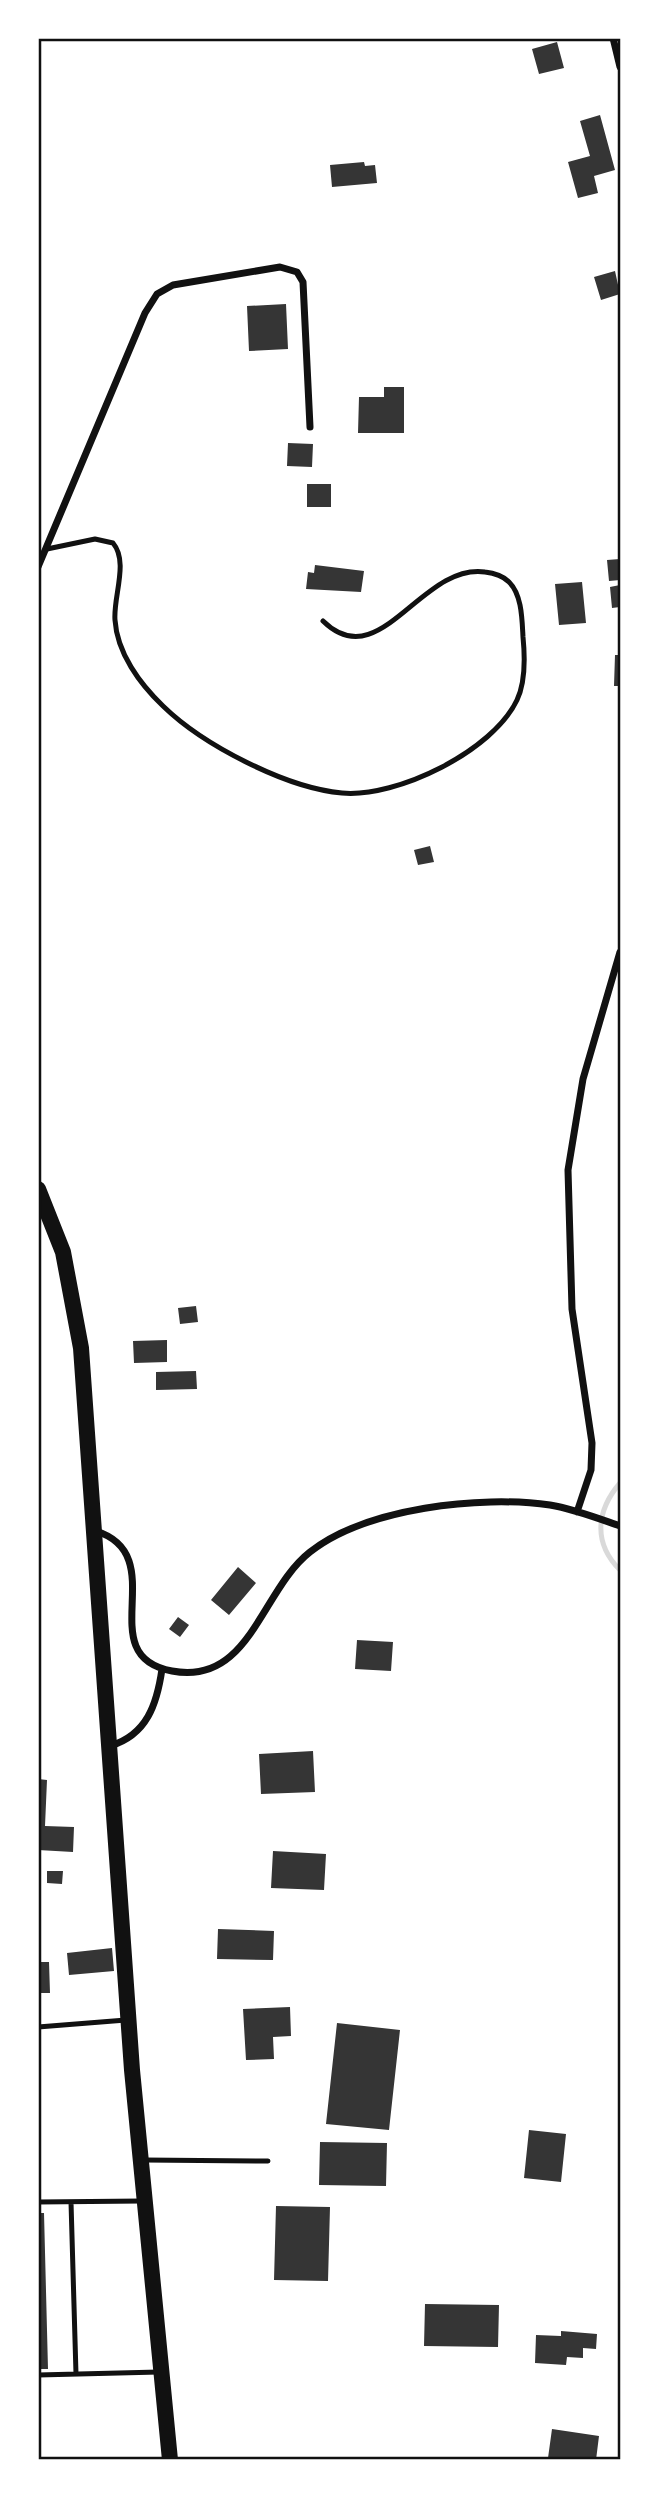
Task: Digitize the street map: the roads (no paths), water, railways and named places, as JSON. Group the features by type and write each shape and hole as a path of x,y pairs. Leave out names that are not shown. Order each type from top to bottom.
{"main road":[{"path":"38,1189 63,1252 76,1314 96,1531 129,2020 170,2459"}],"street":[{"path":"612,38 621,67"},
{"path":"38,567 147,307 169,286 280,267 297,272 303,282 310,427"},
{"path":"581,1513 591,1471 593,1443 572,1309 568,1170 588,1060 621,952"},
{"path":"96,1531 115,1539 128,1553 133,1572 132,1634 142,1654 162,1669 197,1672 232,1658 241,1648 276,1588 293,1567 327,1541 350,1529 392,1516 458,1506 535,1503 581,1513 617,1525"},
{"path":"110,1746 133,1737 146,1721 155,1702 162,1669"}],"lane":[{"path":"47,549 95,539 113,543 120,559 114,609 116,632 128,661 147,688 168,711 200,734 298,783 351,794 397,787 443,765 484,739 502,722 518,698 524,665 520,606 511,584 501,576 479,571 447,578 425,592 398,620 379,631 350,635 335,630 323,621"},
{"path":"38,2027 129,2020"},
{"path":"141,2160 268,2161"},
{"path":"38,2202 145,2201"},
{"path":"71,2202 76,2374"},
{"path":"38,2375 162,2372"}],"waterway":[{"path":"620,1483 606,1505 601,1527 605,1549 620,1570"}]}
